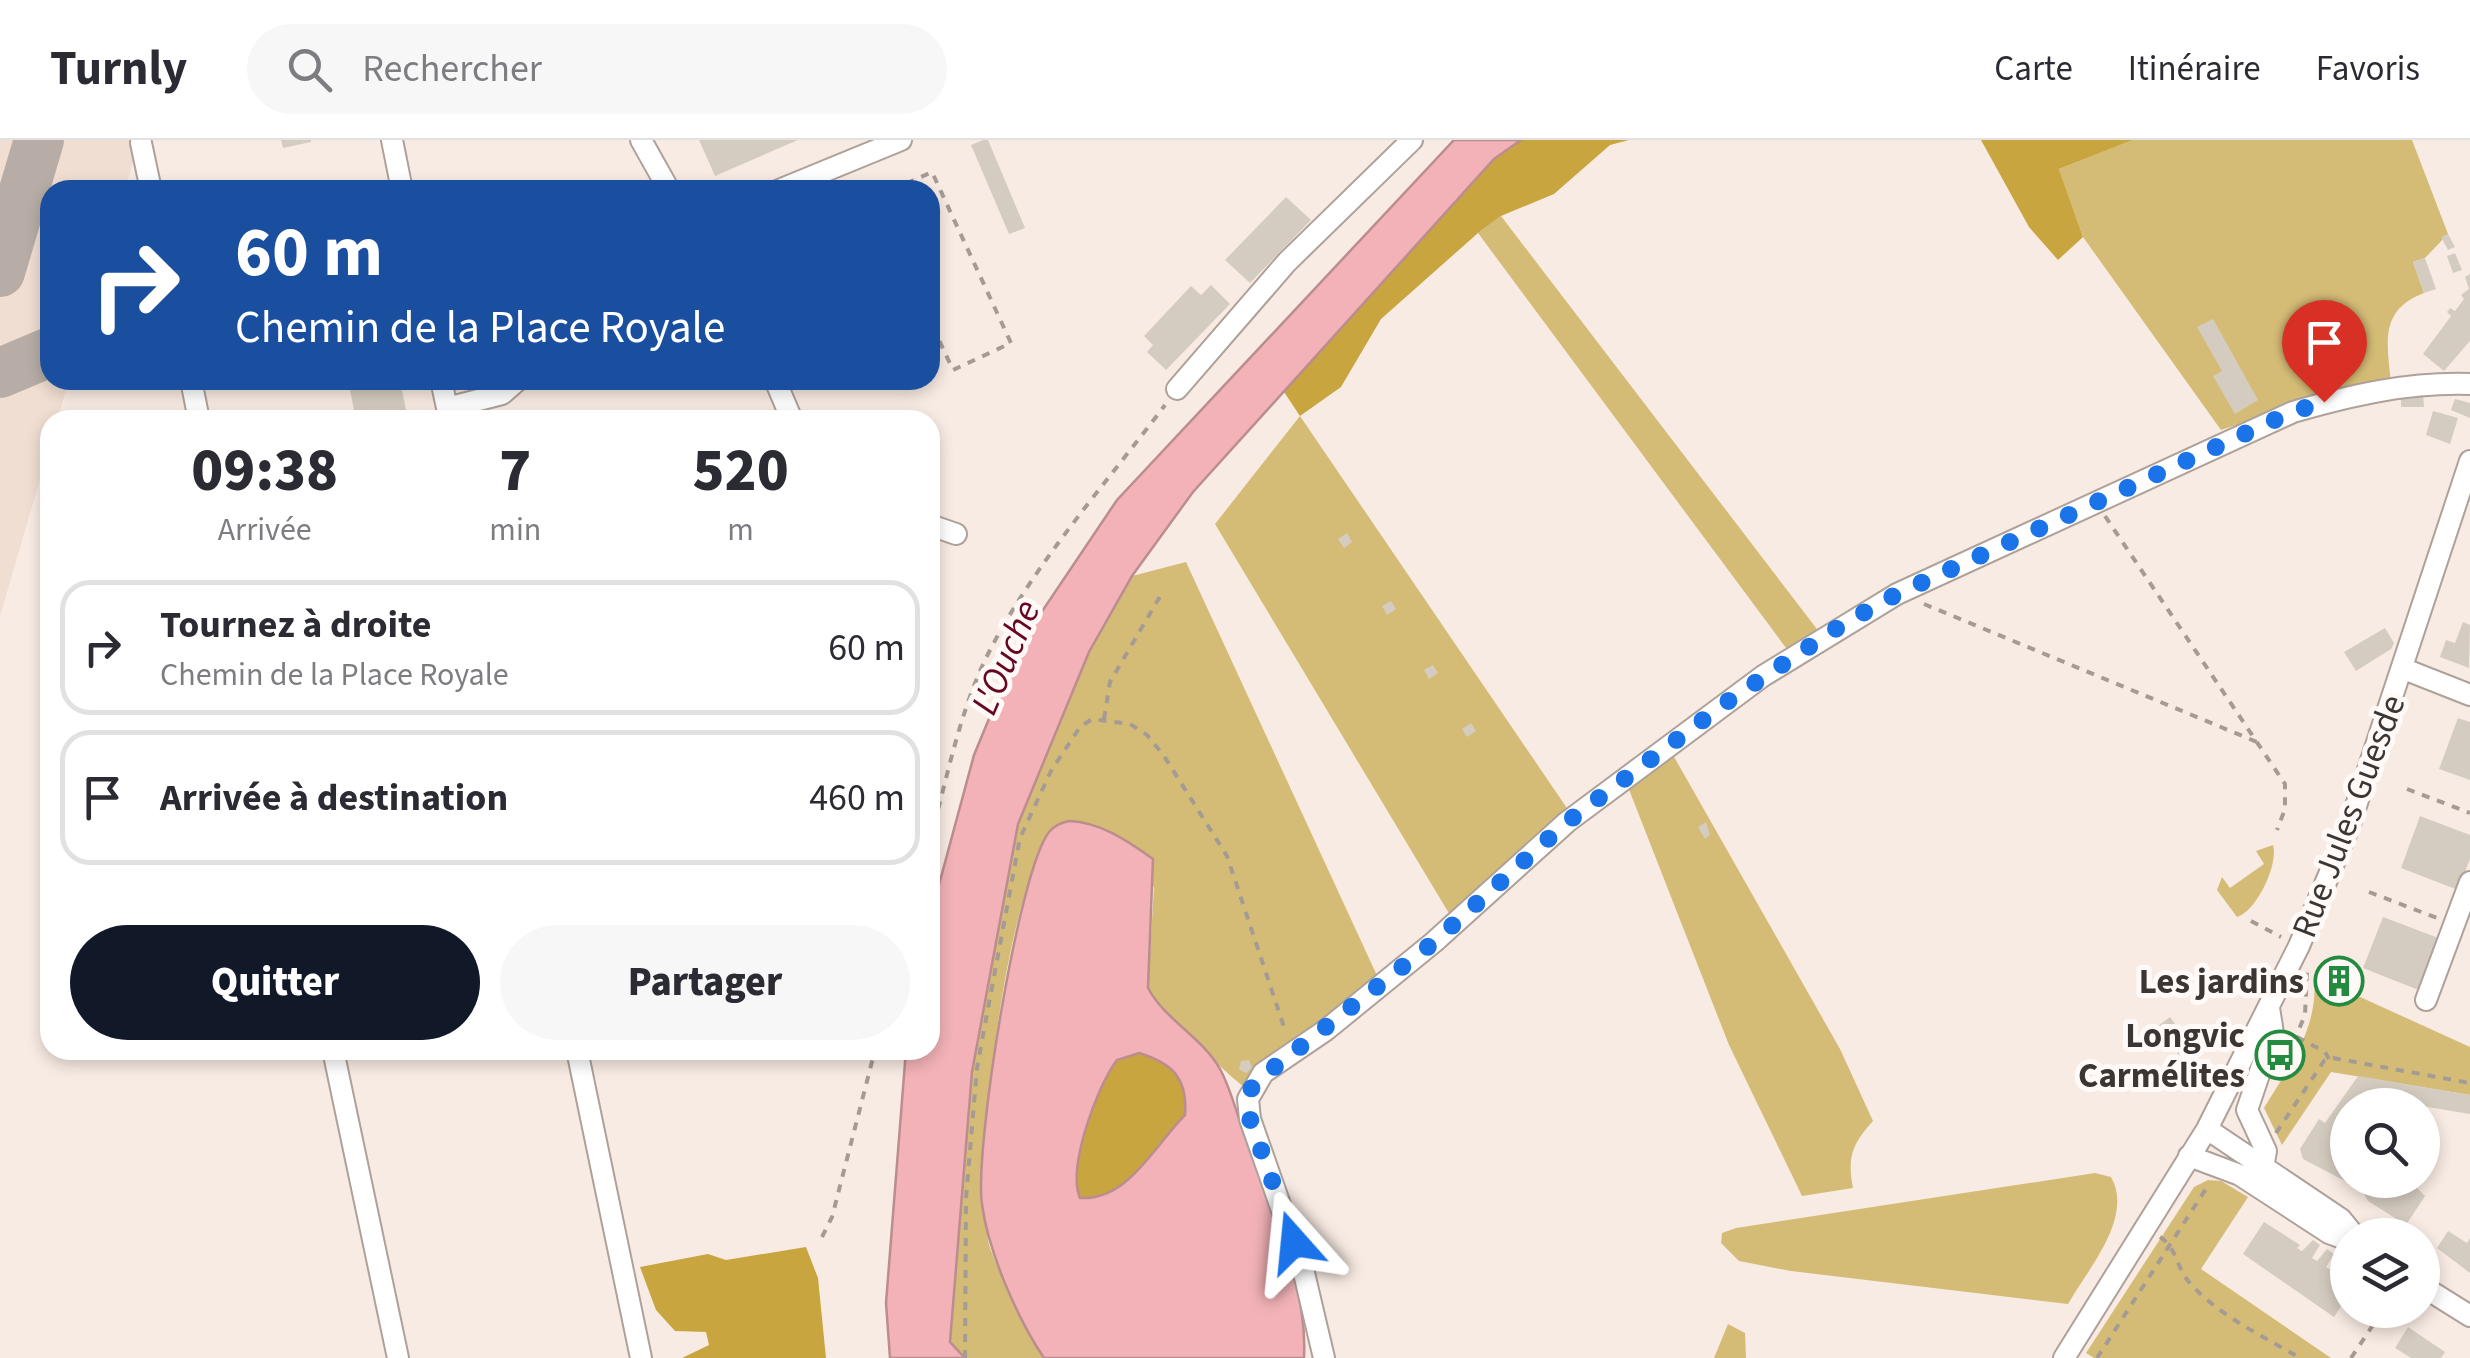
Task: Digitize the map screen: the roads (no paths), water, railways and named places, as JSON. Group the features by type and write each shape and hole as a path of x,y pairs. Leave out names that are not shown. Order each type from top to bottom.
{"street":[{"path":"392,140 400,180"},
{"path":"642,140 664,180"},
{"path":"803,180 901,140"},
{"path":"1177,389 1287,262 1412,140"},
{"path":"141,143 149,180"},
{"path":"1324,1358 1304,1272 1250,1119 1248,1098 1253,1084 1434,942 1567,822 1666,746 1794,656 1897,594 2292,412 2356,394 2424,383 2470,384"},
{"path":"459,410 503,390"},
{"name":"Rue Jules Guesde","path":"2064,1358 2206,1129 2269,1006 2348,827 2404,669 2470,461"},
{"path":"940,528 956,534"},
{"path":"2404,669 2470,694"},
{"path":"2426,1000 2470,882"},
{"path":"2263,1168 2266,1151 2247,1110 2272,1033 2269,1006"},
{"path":"335,1060 398,1358"},
{"path":"579,1060 641,1358"},
{"path":"2206,1129 2339,1218"},
{"path":"2190,1156 2240,1175 2330,1234"},
{"path":"2440,1297 2470,1316"}],"place":[{"name":"Les jardins","path":"2339,981"},
{"name":"Longvic Carmélites","path":"2280,1055"}],"water label":[{"name":"L'Ouche","path":"1005,657"}]}
